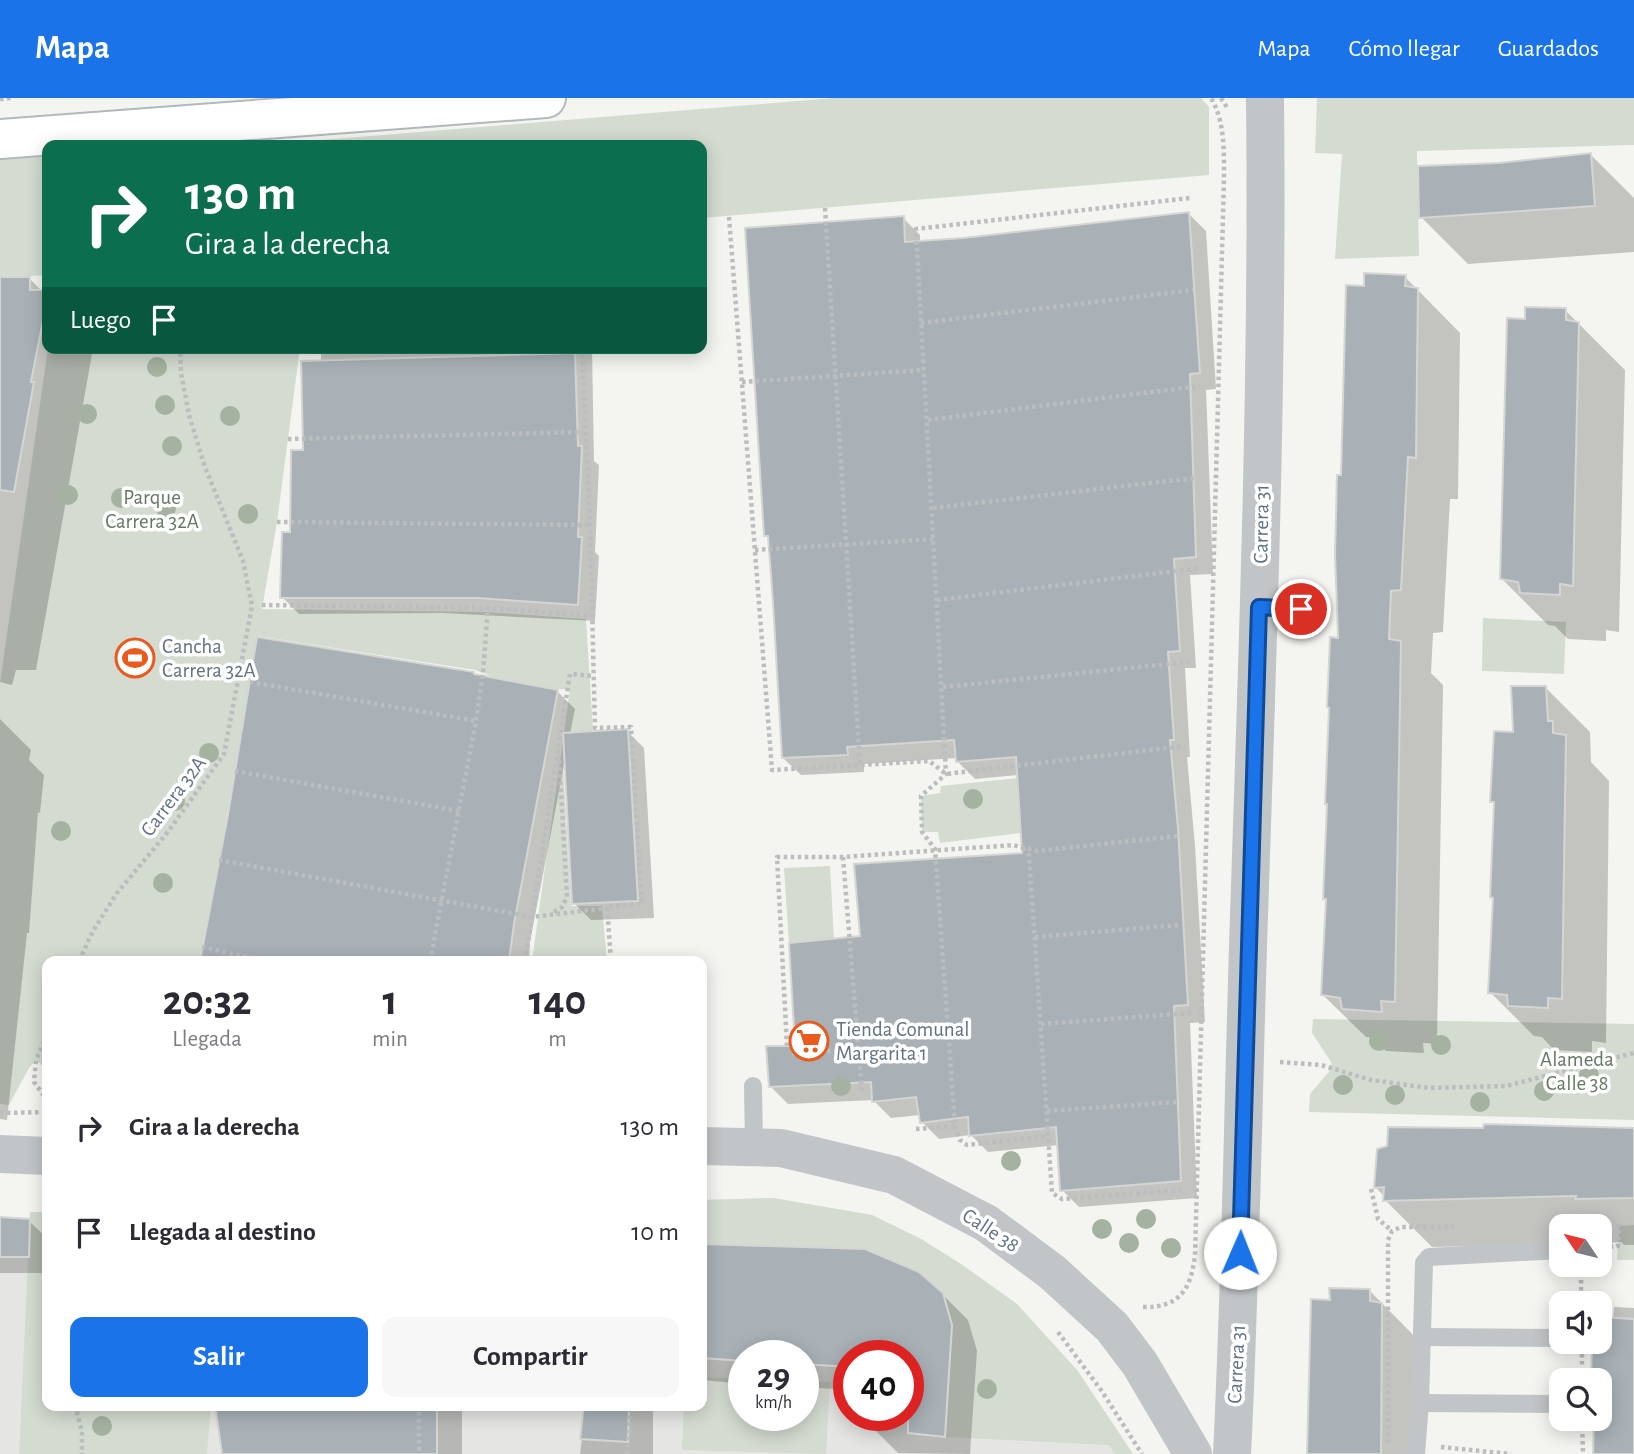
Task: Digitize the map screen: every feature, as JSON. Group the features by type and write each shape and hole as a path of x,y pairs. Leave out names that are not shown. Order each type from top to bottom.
{"main road":[{"path":"0,139 547,98"}],"street":[{"name":"Carrera 31","path":"1232,1454 1239,1308 1259,607 1266,233 1265,98"},
{"name":"Calle 38","path":"707,1146 780,1148 894,1175 986,1223 1052,1272 1112,1326 1140,1364 1193,1454"},
{"path":"0,1154 42,1156"}],"lane":[{"path":"1259,607 1322,610"},
{"path":"753,1086 754,1146"},
{"path":"1424,1450 1420,1403 1424,1263 1429,1257 1549,1251"},
{"path":"1422,1336 1549,1338"},
{"path":"1420,1403 1549,1405"}],"path":[{"path":"0,99 11,98"},
{"path":"1140,1307 1160,1307 1176,1299 1192,1279 1195,1255 1224,179 1221,131 1216,107 1210,98"},
{"path":"946,774 916,229 1190,198"},
{"path":"825,208 860,765"},
{"path":"729,217 772,770 929,761 946,774"},
{"path":"921,323 1193,290"},
{"name":"Carrera 32A","path":"81,956 93,931 117,893 167,834 224,754 252,606 243,561 205,467 189,415 180,354"},
{"path":"219,860 532,916 642,904 631,727 595,728 582,354"},
{"path":"741,382 924,370"},
{"path":"928,420 1200,386"},
{"path":"288,439 584,432"},
{"path":"933,508 1195,478"},
{"path":"277,522 590,525"},
{"path":"754,550 934,539"},
{"path":"937,600 1201,568"},
{"path":"262,605 488,607 591,616"},
{"path":"431,956 476,721 488,607"},
{"path":"943,687 1188,662"},
{"path":"526,956 570,674 593,676"},
{"path":"250,682 476,721"},
{"path":"554,913 562,908 567,897 558,744"},
{"path":"1048,1136 967,1145 960,1140 955,1126 935,849 922,832 921,796 946,774 1185,746"},
{"path":"234,771 459,811"},
{"path":"787,1046 777,857 843,857 1013,845 1037,851 1178,836"},
{"path":"1023,848 1029,856 1052,1192 1062,1199 1183,1190"},
{"path":"843,857 862,1093"},
{"path":"607,908 611,956"},
{"path":"1035,937 1179,925"},
{"path":"202,947 242,956"},
{"path":"1041,1024 1191,1013"},
{"path":"42,1046 36,1060 34,1082 42,1093"},
{"path":"792,1054 859,1049"},
{"path":"1244,1061 1321,1065 1371,1080 1429,1088 1506,1086 1634,1053"},
{"path":"1047,1111 1177,1102"},
{"path":"0,1113 42,1112"},
{"path":"916,1129 955,1126"},
{"path":"1370,1189 1378,1219 1392,1231"},
{"path":"1058,1332 1101,1390 1142,1454"},
{"path":"77,1411 82,1432 82,1454"},
{"path":"419,1411 419,1454"},
{"path":"628,1454 631,1411"},
{"path":"1582,1431 1583,1454"},
{"path":"1424,1450 1511,1454"}],"shaded area":[{"path":"773,1198 872,1215 921,1239 961,1264 1017,1304 1077,1370 1133,1454 128,1454 132,1411 707,1411 707,1200"},
{"path":"0,1217 30,1219 19,1454 0,1454"}],"green space":[{"path":"834,98 1201,98 1209,107 1209,175 707,218 707,140 322,140"},
{"path":"1317,98 1634,98 1634,145 1417,151 1419,256 1335,259 1342,154 1315,153"},
{"path":"42,156 42,275 0,278 0,159"},
{"name":"Parque Carrera 32A","path":"47,354 299,354 277,522 262,609 487,612 586,619 595,763 563,765 571,906 602,906 607,956 533,956 570,689 534,687 509,682 475,670 258,636 200,956 42,956 42,1065 36,1060 9,1105 0,1104 0,683"},
{"path":"1483,618 1566,622 1564,674 1482,671"},
{"path":"1018,778 1021,833 940,843 938,832 922,832 921,796 940,793 941,786"},
{"path":"830,866 834,939 789,943 784,868"},
{"name":"Alameda Calle 38","path":"1313,1019 1634,1024 1634,1120 1309,1112 1310,1094 1332,1068 1331,1062 1312,1033"},
{"path":"773,1198 872,1215 921,1239 1017,1304 1077,1370 1133,1454 1115,1454 1109,1445 945,1437 952,1325 943,1293 919,1272 865,1249 707,1244 707,1200"},
{"path":"30,1212 42,1212 42,1411 211,1411 207,1454 19,1454"},
{"path":"1634,1225 1634,1260 1617,1260 1619,1226"},
{"path":"707,1377 728,1378 728,1431 819,1431 819,1382 830,1382 826,1454 682,1450 684,1411 707,1411"}],"building":[{"path":"1591,153 1595,206 1419,218 1418,166 1499,163"},
{"path":"1189,212 1200,373 1190,374 1196,557 1174,559 1180,651 1168,652 1174,740 1170,740 1188,1005 1174,1006 1181,1181 1060,1191 1056,1127 969,1136 968,1117 920,1123 916,1097 872,1102 871,1082 769,1087 766,1046 795,1046 789,943 860,936 854,864 1022,853 1016,757 956,762 954,740 847,747 848,755 782,758 768,536 764,536 745,228 904,216 905,242 963,238"},
{"path":"1364,273 1406,275 1405,286 1418,288 1416,458 1408,457 1401,590 1391,591 1389,639 1401,641 1395,1002 1381,1001 1382,1012 1342,1009 1340,998 1321,995 1326,899 1323,899 1330,637 1338,638 1335,554 1337,475 1341,475 1346,285 1364,286"},
{"path":"0,277 30,277 30,290 42,290 42,326 14,492 0,490"},
{"path":"1525,307 1566,308 1566,320 1579,322 1573,586 1560,584 1560,595 1520,593 1518,582 1500,579 1507,318 1525,319"},
{"path":"575,354 578,446 582,446 578,537 582,537 578,605 477,598 280,598 282,532 290,532 291,450 303,450 301,361"},
{"path":"257,637 474,672 558,690 510,956 201,956 228,815"},
{"path":"1511,686 1546,686 1548,721 1553,721 1553,733 1566,735 1562,999 1548,998 1548,1008 1508,1006 1507,995 1488,993 1493,898 1490,897 1494,802 1490,802 1494,731 1513,732"},
{"path":"628,729 638,901 572,904 563,733"},
{"path":"1484,1124 1634,1128 1634,1198 1575,1199 1576,1196 1383,1201 1384,1187 1374,1188 1377,1149 1387,1146 1388,1127 1483,1128"},
{"path":"0,1217 30,1219 29,1257 0,1257"},
{"path":"707,1244 865,1249 919,1272 943,1293 952,1325 945,1437 908,1433 924,1431 924,1340 833,1340 833,1366 819,1365 819,1340 728,1340 728,1360 707,1358"},
{"path":"1329,1288 1370,1289 1370,1301 1382,1303 1381,1454 1307,1454 1311,1299 1330,1300"},
{"path":"1612,1318 1634,1319 1634,1454 1593,1454 1594,1431 1612,1431 1612,1368 1591,1368 1592,1354 1612,1354"},
{"path":"216,1411 437,1411 437,1454 222,1454"},
{"path":"583,1411 629,1411 628,1442 580,1439"}],"place":[{"name":"Cancha Carrera 32A","path":"135,658"},
{"name":"Tienda Comunal Margarita 1","path":"809,1041"}],"route":[{"path":"1240,1253 1259,607 1301,609"}]}
